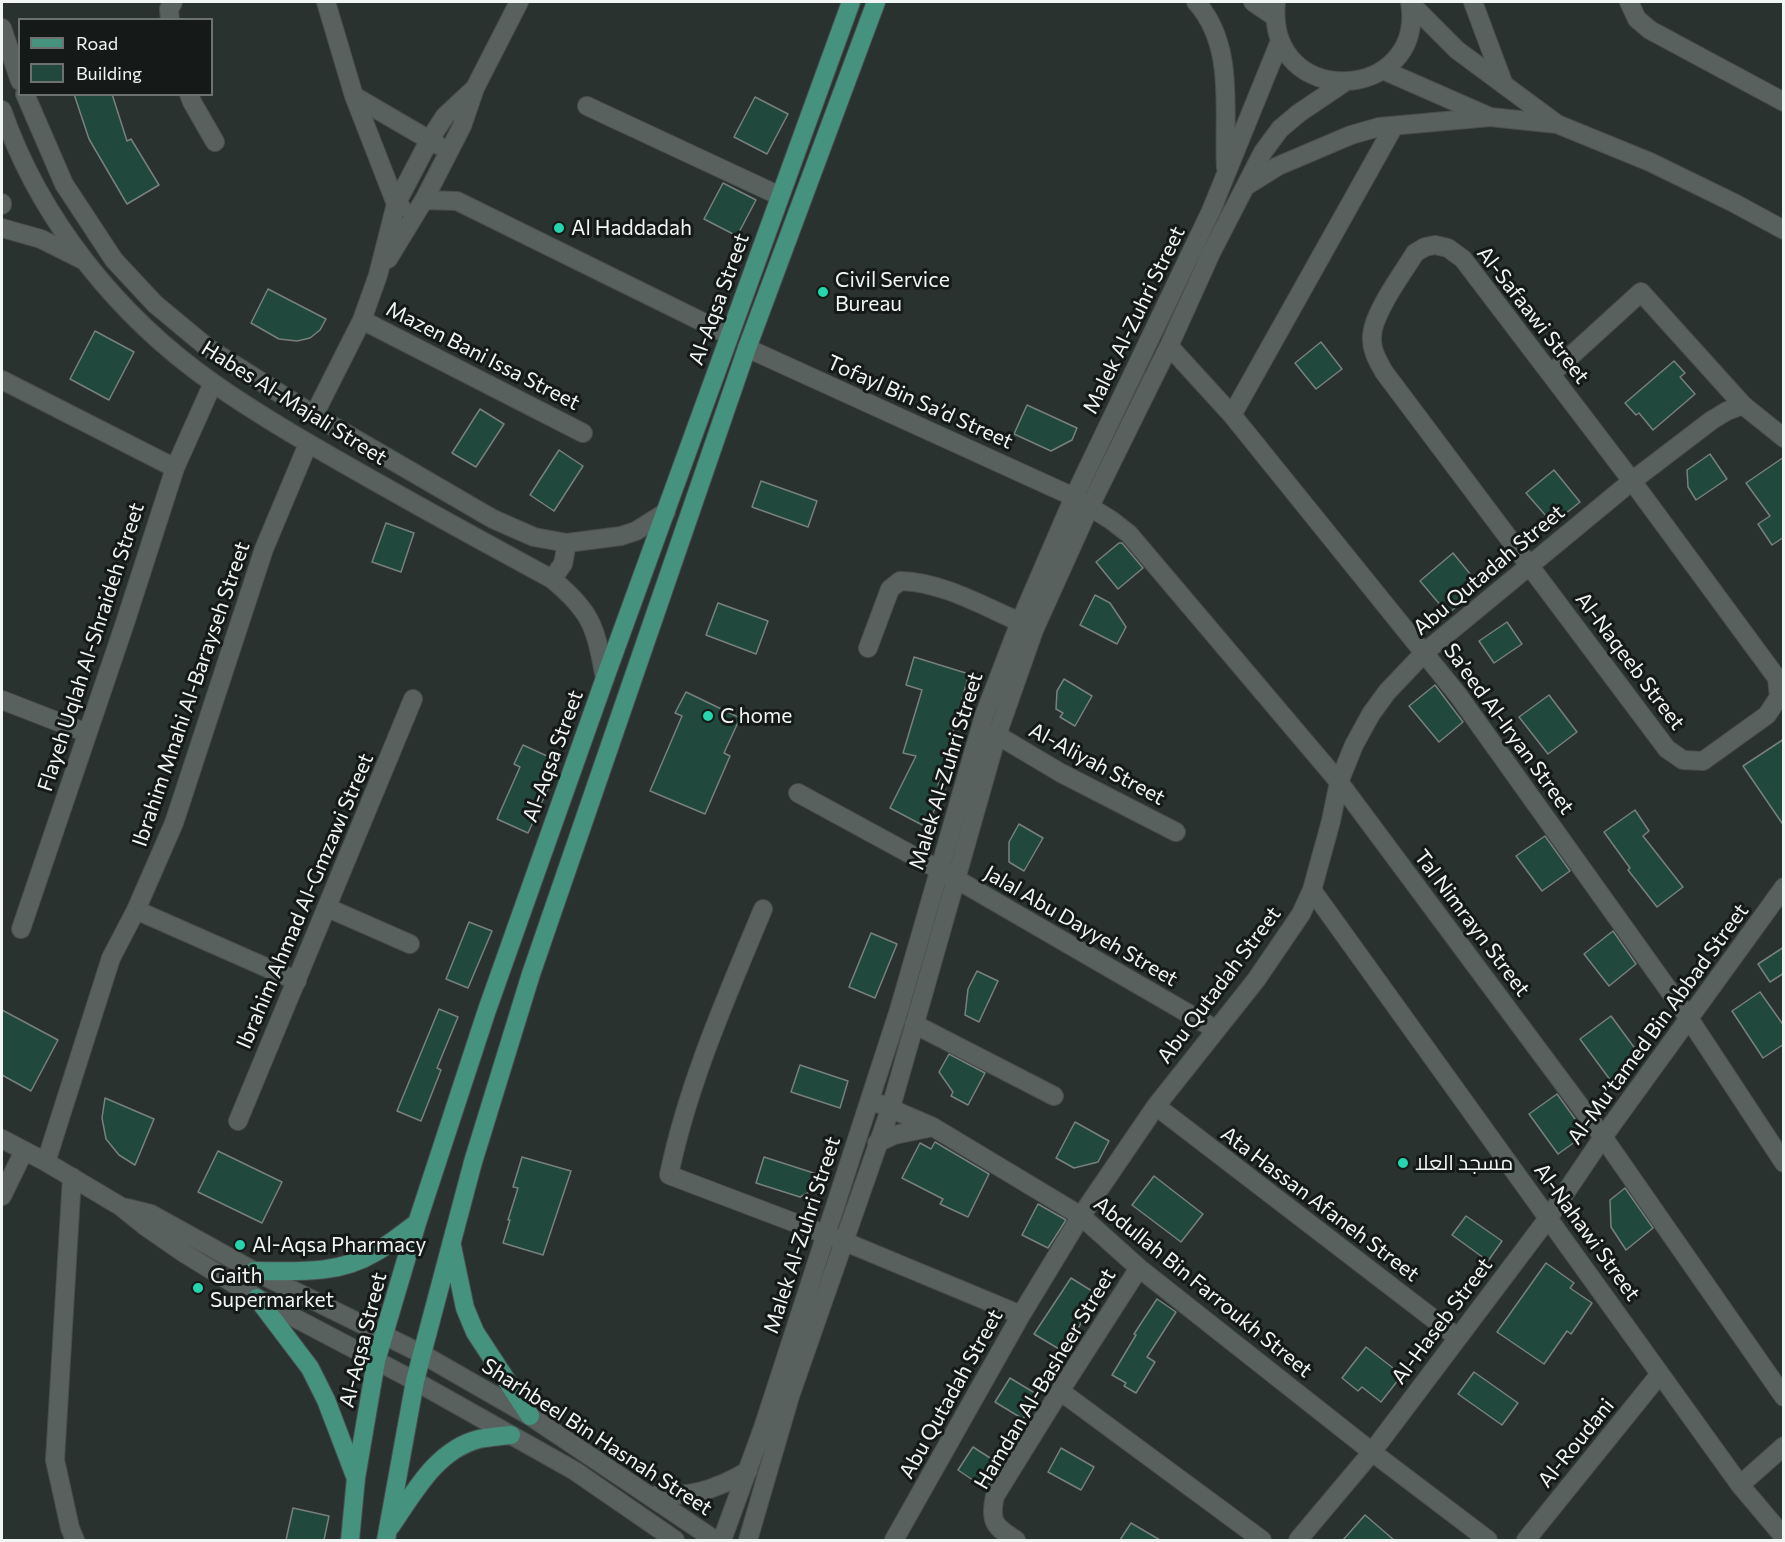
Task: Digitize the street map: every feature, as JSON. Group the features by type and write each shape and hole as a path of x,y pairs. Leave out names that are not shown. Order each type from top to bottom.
{"main road":[{"name":"Al-Aqsa Street","path":"350,1540 356,1478 376,1361 417,1223 487,1010 605,678 851,2"},
{"name":"Al-Aqsa Street","path":"387,1535 415,1381 451,1240 531,974 747,348 876,2"},
{"path":"254,1271 317,1271 343,1266 374,1254 417,1223"},
{"path":"451,1240 465,1308 475,1332 530,1416"},
{"path":"257,1298 310,1368 326,1400 356,1478"},
{"path":"387,1535 431,1470 443,1458 457,1448 477,1440 511,1435"}],"street":[{"path":"171,18 169,9 173,2"},
{"path":"326,2 354,96 396,204"},
{"path":"378,275 438,173 462,126 475,88 519,2"},
{"path":"1196,2 1217,34 1223,62 1226,173"},
{"path":"1252,2 1276,9 1280,41 1291,58 1306,71 1325,80 1345,82 1365,79 1383,70 1397,57 1406,40 1411,22 1410,3"},
{"path":"1473,2 1504,85"},
{"path":"1629,2 1637,19 1650,30 1784,102"},
{"path":"1410,3 1457,50 1557,124 1650,162 1784,230"},
{"path":"2,28 18,75"},
{"name":"Malek Al-Zuhri Street","path":"722,1540 748,1471 899,1010 984,716 1020,622 1074,497 1211,212 1280,41"},
{"path":"1383,70 1490,117"},
{"name":"Malek Al-Zuhri Street","path":"748,1540 790,1396 891,1107 997,735 1034,630 1090,506 1263,152 1280,129 1299,113 1345,82"},
{"path":"314,414 362,320 378,275 396,204 430,139 445,116 475,88"},
{"name":"Habes Al-Majali Street","path":"26,96 64,184 114,260 155,304 208,348 314,414 493,519 534,537 567,543 621,536 636,531 666,512"},
{"path":"190,96 215,142"},
{"path":"354,96 430,139 448,152"},
{"path":"587,105 780,196"},
{"name":"Habes Al-Majali Street","path":"2,116 41,196 84,260 134,315 171,350 213,383 308,444 552,579 580,604 590,620 596,636 605,678"},
{"path":"1244,187 1312,149 1379,127 1490,117 1557,124"},
{"path":"1232,415 1394,126"},
{"path":"438,173 457,201 729,335"},
{"path":"396,204 419,208 457,201"},
{"path":"2,228 41,239 84,260"},
{"name":"Al-Safaawi Street","path":"1529,565 1384,372 1374,353 1372,336 1374,320 1415,253 1425,247 1436,245 1449,248 1463,259 1632,481"},
{"path":"1551,374 1641,292 1743,405 1784,438"},
{"name":"Mazen Bani Issa Street","path":"362,320 583,433"},
{"name":"Sa’eed Al-Iryan Street","path":"1169,345 1232,415 1458,694 1688,1017 1784,1162"},
{"name":"Tofayl Bin Sa’d Street","path":"747,348 1090,506"},
{"path":"2,380 175,468"},
{"name":"Flayeh Uqlah Al-Shraideh Street","path":"21,929 175,468 213,383"},
{"name":"Abu Qutadah Street","path":"894,1540 1021,1315 1081,1216 1156,1106 1256,980 1301,914 1312,890 1339,782 1354,745 1371,714 1387,692 1425,652 1632,481 1712,420 1743,405"},
{"name":"Ibrahim Mnahi Al-Barayseh Street","path":"46,1162 111,958 174,823 264,549 308,444"},
{"name":"Al-Naqeeb Street","path":"1529,565 1667,749 1683,760 1703,761 1767,715 1779,697 1777,678 1632,481"},
{"name":"Tal Nimrayn Street","path":"1090,506 1129,534 1339,782 1603,1137 1784,1398"},
{"path":"552,579 563,564 567,543"},
{"path":"868,648 890,589 900,581 918,581 935,585 1020,622"},
{"path":"2,699 87,733"},
{"name":"Ibrahim Ahmad Al-Gmzawi Street","path":"238,1121 413,699"},
{"name":"Al-Aliyah Street","path":"997,735 1061,772 1176,832"},
{"name":"Jalal Abu Dayyeh Street","path":"798,794 956,879 1215,1029"},
{"name":"Al-Mu’tamed Bin Abbad Street","path":"1549,1217 1688,1017 1784,887"},
{"name":"Al-Nahawi Street","path":"1312,890 1740,1485 1784,1537"},
{"path":"328,908 410,944"},
{"path":"763,909 713,1028 677,1137 669,1175 843,1241 1021,1315"},
{"path":"135,910 297,981"},
{"path":"914,1024 1054,1096"},
{"name":"Abdullah Bin Farroukh Street","path":"869,1100 891,1107 933,1127 1081,1216 1139,1268 1372,1452 1488,1540"},
{"name":"Ata Hassan Afaneh Street","path":"1156,1106 1457,1337"},
{"path":"877,1143 894,1135 933,1127"},
{"path":"2,1139 120,1206"},
{"path":"2,1196 24,1151"},
{"path":"72,1177 55,1460 70,1528 75,1540"},
{"name":"Sharhbeel Bin Hasnah Street","path":"120,1206 151,1214 254,1271 422,1354 530,1416 715,1540"},
{"name":"Sharhbeel Bin Hasnah Street","path":"120,1206 184,1253 257,1298 415,1381 575,1471 675,1540"},
{"name":"Al-Haseb Street","path":"1372,1452 1549,1217"},
{"name":"Hamdan Al-Basheer Street","path":"1016,1540 995,1524 992,1515 995,1496 1139,1268"},
{"name":"Al-Roudani","path":"1526,1540 1660,1374"},
{"path":"1060,1391 1262,1540"},
{"path":"1740,1485 1784,1446"},
{"path":"1298,1540 1372,1452"},
{"path":"649,1496 688,1495 708,1491 748,1471"},
{"path":"754,1521 759,1540"}],"building":[{"path":"75,96 113,96 127,141 131,139 159,185 127,204 89,139"},
{"path":"755,97 788,114 767,154 734,137"},
{"path":"723,183 756,200 737,236 704,219"},
{"path":"268,289 326,319 320,330 310,338 297,341 279,339 251,323"},
{"path":"95,331 134,352 109,400 70,379"},
{"path":"1321,342 1342,369 1316,389 1295,363"},
{"path":"1674,361 1685,373 1680,377 1695,394 1653,430 1639,413 1636,415 1625,403"},
{"path":"1027,405 1077,428 1072,440 1051,451 1014,434"},
{"path":"480,409 504,424 476,467 452,453"},
{"path":"559,450 583,466 554,511 530,495"},
{"path":"1710,454 1727,479 1696,500 1688,487 1687,470"},
{"path":"1784,457 1784,537 1772,545 1758,524 1770,516 1746,483"},
{"path":"1554,470 1580,502 1560,518 1554,511 1547,517 1526,493"},
{"path":"761,481 817,501 808,527 752,507"},
{"path":"386,523 414,533 401,572 372,562"},
{"path":"1122,543 1143,568 1118,589 1096,562"},
{"path":"1453,553 1480,586 1448,614 1420,581"},
{"path":"1095,595 1110,603 1126,627 1117,644 1080,625"},
{"path":"718,603 768,621 756,654 706,635"},
{"path":"1507,622 1522,644 1494,663 1479,641"},
{"path":"914,657 969,674 938,785 945,789 926,827 890,808 916,756 903,753 922,690 906,685"},
{"path":"1064,679 1092,696 1075,726 1060,717 1063,713 1056,709 1057,691"},
{"path":"1435,685 1463,722 1439,742 1409,706"},
{"path":"686,692 740,718 724,753 730,756 705,814 650,791 682,716 675,713"},
{"path":"1549,695 1577,732 1548,754 1519,717"},
{"path":"1784,739 1784,826 1743,766"},
{"path":"523,745 560,762 528,833 497,819 520,767 514,764"},
{"path":"1635,810 1649,831 1643,836 1683,887 1657,907 1628,870 1630,868 1604,832"},
{"path":"1019,824 1043,838 1024,871 1009,862 1009,842"},
{"path":"1545,836 1570,871 1542,891 1516,856"},
{"path":"469,922 492,931 468,988 446,979"},
{"path":"1613,931 1636,964 1609,986 1584,954"},
{"path":"871,933 897,944 875,998 849,987"},
{"path":"1784,947 1784,973 1770,982 1758,964"},
{"path":"977,971 998,981 979,1022 965,1015 968,989"},
{"path":"1760,992 1784,1026 1784,1044 1763,1058 1732,1011"},
{"path":"439,1009 458,1017 437,1068 441,1070 421,1121 397,1111"},
{"path":"2,1010 58,1040 31,1091 2,1075"},
{"path":"1611,1016 1642,1058 1611,1081 1580,1039"},
{"path":"949,1054 985,1073 968,1105 951,1096 953,1092 939,1072"},
{"path":"800,1065 848,1081 840,1108 791,1092"},
{"path":"1557,1094 1586,1134 1558,1154 1529,1114"},
{"path":"105,1098 154,1119 135,1165 119,1155 106,1139 102,1118"},
{"path":"1075,1122 1109,1141 1098,1162 1074,1168 1056,1158"},
{"path":"935,1142 989,1174 968,1217 940,1204 943,1199 902,1178 920,1143 931,1149"},
{"path":"218,1151 282,1182 262,1223 198,1192"},
{"path":"522,1157 571,1171 543,1255 503,1243 518,1188 513,1187"},
{"path":"764,1157 823,1176 819,1187 800,1197 756,1183"},
{"path":"1154,1176 1203,1214 1181,1242 1132,1205"},
{"path":"1625,1188 1653,1228 1626,1250 1611,1227 1610,1200"},
{"path":"1038,1204 1066,1220 1048,1248 1022,1235"},
{"path":"1466,1216 1502,1241 1488,1261 1452,1235"},
{"path":"1546,1263 1574,1283 1570,1288 1592,1303 1571,1334 1567,1331 1544,1364 1497,1332"},
{"path":"1071,1278 1100,1296 1064,1352 1034,1334"},
{"path":"1157,1299 1176,1312 1147,1357 1155,1362 1136,1393 1124,1386 1126,1383 1112,1375 1136,1335 1134,1334"},
{"path":"1366,1347 1402,1375 1381,1402 1362,1387 1358,1391 1342,1378"},
{"path":"1474,1372 1518,1403 1502,1425 1458,1394"},
{"path":"1010,1378 1038,1395 1023,1419 995,1402"},
{"path":"973,1447 1001,1465 986,1489 958,1470"},
{"path":"1061,1448 1094,1467 1081,1490 1048,1472"},
{"path":"293,1508 329,1516 324,1540 286,1540"},
{"path":"1365,1515 1394,1540 1343,1540"},
{"path":"1131,1523 1160,1540 1120,1540"}],"place":[{"name":"Al Haddadah","path":"559,228"},
{"name":"Civil Service Bureau","path":"823,292"},
{"name":"C home","path":"708,716"},
{"name":"مسجد العلا","path":"1403,1163"},
{"name":"Al-Aqsa Pharmacy","path":"240,1245"},
{"name":"Gaith Supermarket","path":"198,1288"}]}
